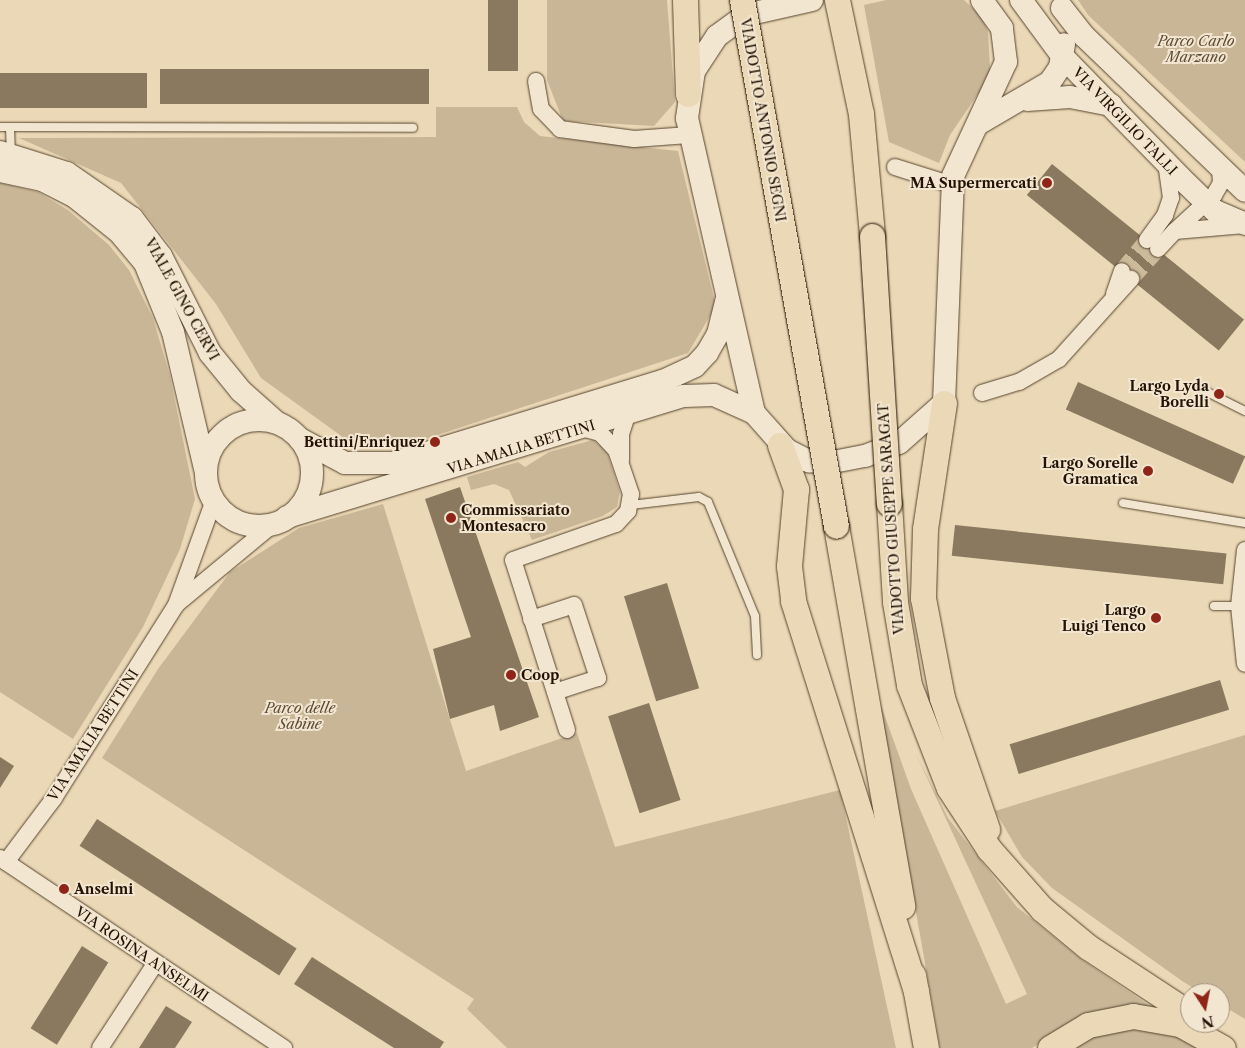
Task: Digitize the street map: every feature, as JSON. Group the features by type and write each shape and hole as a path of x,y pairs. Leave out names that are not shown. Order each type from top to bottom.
{"main road":[{"path":"685,0 688,94"},
{"name":"VIADOTTO ANTONIO SEGNI","path":"742,0 836,526 916,991"},
{"name":"VIADOTTO GIUSEPPE SARAGAT","path":"837,0 862,114 899,632 914,703 949,788 1001,864 1058,923 1180,1007"},
{"path":"944,403 923,541 926,624 942,698 1001,864"},
{"path":"780,445 796,489 789,566 793,601 916,991 926,1048"},
{"path":"1050,1048 1088,1025 1133,1016 1180,1024 1223,1048"},
{"path":"1220,1033 1244,1048"}],"street":[{"path":"812,0 754,12 732,22 701,58 688,94 689,135 754,413 780,445 814,462 859,458 904,440 944,403 952,185 960,155 999,84 1007,56 1000,24 982,0"},
{"name":"VIA VIRGILIO TALLI","path":"1021,0 1063,57 1206,203 1245,225"},
{"path":"977,125 1050,82 1063,57 1059,4"},
{"path":"1059,4 1084,36 1245,191"},
{"path":"536,81 541,110 560,129 634,139 689,135"},
{"path":"1016,103 1059,97 1111,105"},
{"path":"1161,155 1170,176 1171,198 1153,244 1175,232 1206,203 1221,184 1220,168"},
{"name":"VIALE GINO CERVI","path":"4,159 77,179 132,218 165,263 210,353 241,391 276,422"},
{"name":"VIALE GINO CERVI","path":"4,159 75,197 119,232 145,263 177,346 206,473"},
{"path":"895,167 952,185"},
{"path":"1175,232 1245,225"},
{"path":"982,393 1019,382 1059,359 1114,294 1127,275"},
{"path":"300,439 310,459 311,481 303,502 282,520 241,522 214,500 206,473 211,451 228,430 254,420 276,422 300,439 345,463 394,463 663,381 695,366 707,353 718,334 726,298"},
{"name":"VIA AMALIA BETTINI","path":"176,605 282,520 628,413 699,394 726,398 754,413"},
{"path":"567,730 513,560 616,524 631,505 621,460 621,434 628,413"},
{"path":"581,428 604,435 621,460"},
{"name":"VIA AMALIA BETTINI","path":"3,860 54,798 176,605 214,500"},
{"path":"1245,550 1239,606 1245,664"},
{"path":"531,619 574,606 598,678 555,692"},
{"name":"VIA ROSINA ANSELMI","path":"3,860 155,964 284,1048"},
{"path":"100,1048 155,964"}],"lane":[{"path":"0,127 414,128"},
{"path":"4,159 10,127"},
{"path":"1199,388 1245,411"},
{"path":"631,505 699,498 708,502 754,616 757,655"},
{"path":"1123,503 1245,523"},
{"path":"1214,606 1239,606"}],"green space":[{"path":"547,0 667,0 675,102 654,126 563,121 547,80"},
{"path":"886,0 964,0 981,16 988,31 990,68 986,82 950,135 939,163 889,142 864,5"},
{"name":"Parco Carlo Marzano","path":"1078,0 1245,0 1245,162 1088,15"},
{"path":"436,107 517,107 524,122 540,136 678,151 716,306 688,353 419,441 351,443 261,378 216,304 121,183 19,138 436,137"},
{"path":"0,183 38,192 68,210 109,245 129,270 153,318 170,376 195,499 180,549 143,627 73,739 0,692"},
{"path":"593,440 607,452 620,492 617,507 603,516 532,540 509,490 494,484 471,490 467,477 518,462 525,467 549,452"},
{"name":"Parco delle Sabine","path":"383,504 466,771 577,733 615,847 840,790 896,1048 507,1048 467,1009 474,999 102,758 158,669 230,572 299,528"},
{"path":"878,697 911,789 1006,1004 1027,994 916,754 948,818 1017,907 1081,959 1150,1006 1078,1018 1032,1048 940,1048"},
{"path":"1245,735 1245,1019 1230,1010 1230,983 1185,983 1052,888 1022,857 995,811"},
{"path":"1144,1023 1209,1048 1060,1048 1079,1034"}],"building":[{"path":"488,0 518,0 518,71 488,71"},
{"path":"160,69 429,69 429,104 160,104"},
{"path":"0,73 147,73 147,108 0,108"},
{"path":"1052,164 1244,319 1219,351 1027,195"},
{"path":"1078,382 1245,456 1233,484 1066,409"},
{"path":"460,487 539,717 500,731 494,705 450,719 433,649 471,637 425,499"},
{"path":"955,525 1227,554 1223,584 952,556"},
{"path":"667,583 699,688 656,701 624,596"},
{"path":"1220,680 1229,710 1019,774 1010,744"},
{"path":"649,703 681,800 640,813 608,716"},
{"path":"0,757 14,766 0,788"},
{"path":"97,819 297,949 279,975 80,846"},
{"path":"82,946 108,962 57,1045 31,1028"},
{"path":"312,957 444,1042 440,1048 394,1048 294,984"},
{"path":"166,1006 192,1022 175,1048 139,1048"}],"tunnel":[{"path":"1122,271 1147,240"},
{"path":"1131,279 1158,249"}],"place":[{"name":"MA Supermercati","path":"1047,183"},
{"name":"Largo Lyda Borelli","path":"1219,394"},
{"name":"Bettini/Enriquez","path":"435,442"},
{"name":"Largo Sorelle Gramatica","path":"1148,471"},
{"name":"Commissariato Montesacro","path":"451,518"},
{"name":"Largo Luigi Tenco","path":"1156,618"},
{"name":"Coop","path":"511,675"},
{"name":"Anselmi","path":"64,889"}]}
